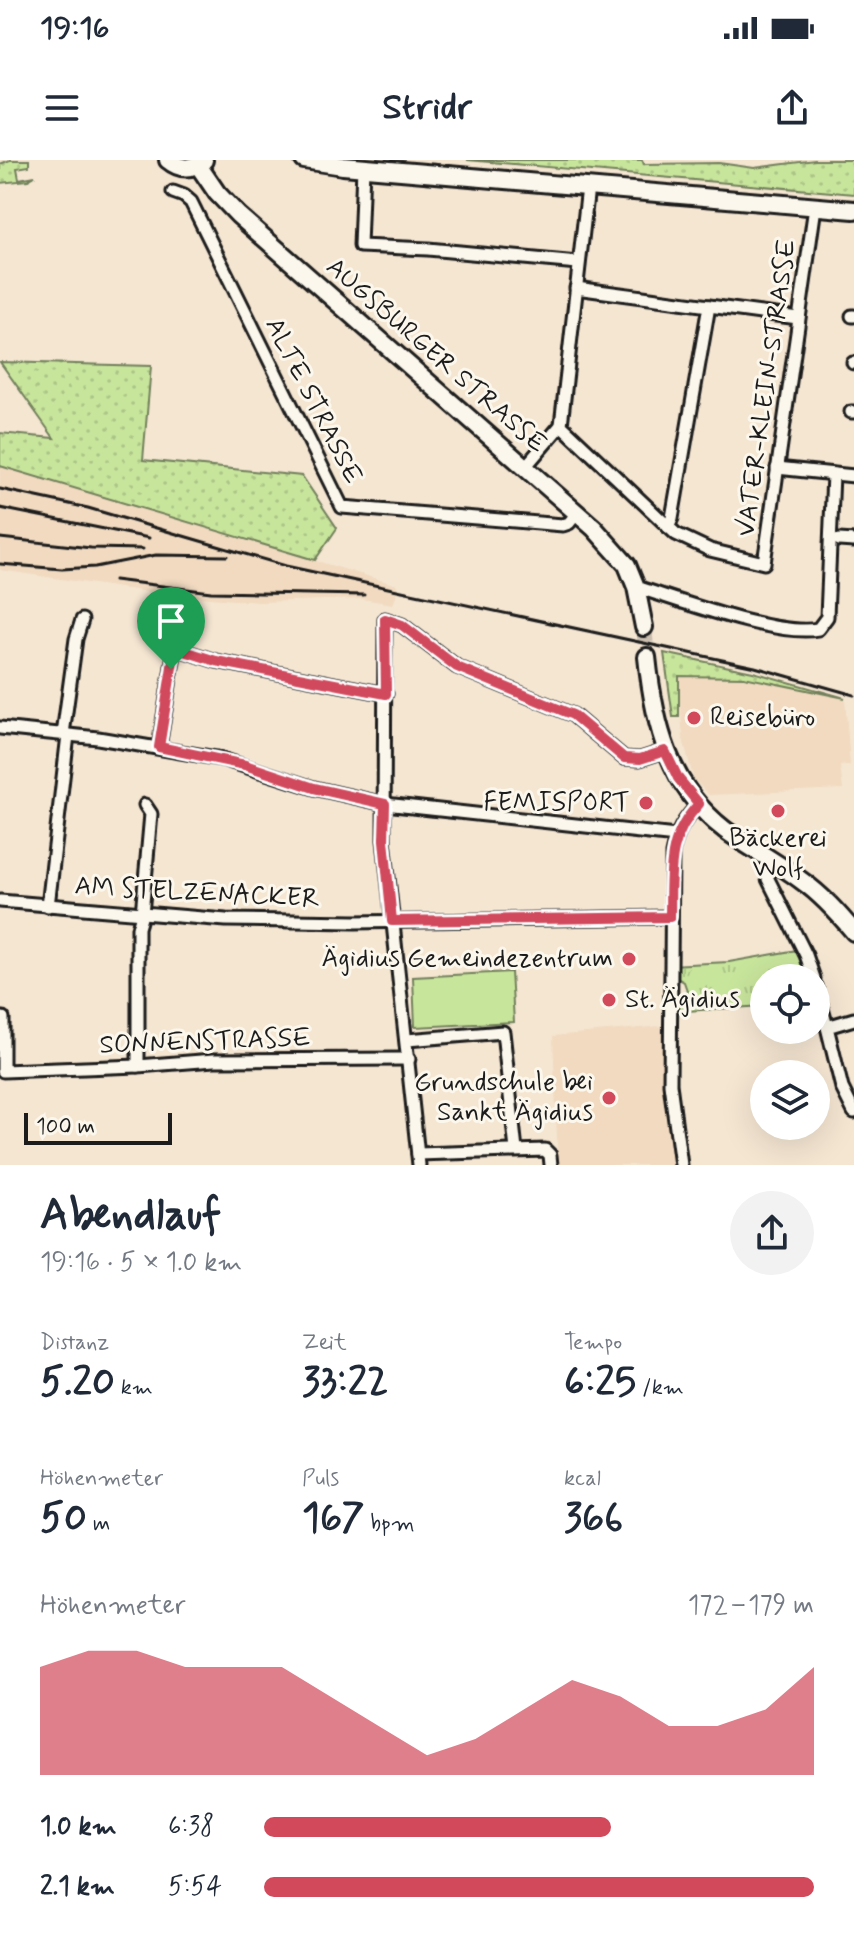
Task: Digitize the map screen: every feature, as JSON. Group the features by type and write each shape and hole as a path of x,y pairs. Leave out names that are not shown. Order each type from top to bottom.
{"street":[{"path":"168,160 184,168 201,162"},
{"path":"304,160 363,168 854,210"},
{"name":"AUGSBURGER STRASSE","path":"201,162 230,208 526,466 618,552 643,589 644,627"},
{"path":"363,168 360,246 578,263"},
{"path":"526,466 561,425 588,187"},
{"name":"ALTE STRASSE","path":"173,192 191,202 342,507 563,525 577,513"},
{"name":"VATER-KLEIN-STRASSE","path":"561,425 668,527 701,547 764,563 815,207"},
{"path":"576,288 798,318"},
{"path":"668,527 709,306"},
{"path":"777,468 854,476"},
{"path":"643,589 737,618 790,629 812,630 821,627 827,617 833,474"},
{"path":"839,540 854,541"},
{"path":"551,1160 545,1150 516,1150 418,1160 384,840 385,619 402,625 457,667 573,715 624,758 640,759 665,751"},
{"path":"48,906 76,639 82,620"},
{"path":"159,747 175,648 216,661 386,694"},
{"path":"647,657 656,722 678,778 726,830 815,891 854,932"},
{"path":"0,728 159,747 263,770 314,788 385,804 676,836"},
{"path":"681,1165 670,1084 672,854 685,818 699,804"},
{"path":"138,1066 138,928 151,814 145,805"},
{"path":"769,859 768,879 809,964"},
{"name":"AM STELZENACKER","path":"0,901 226,920 670,917"},
{"name":"SONNENSTRASSE","path":"0,1018 3,1018 1,1071 214,1060 409,1059"},
{"path":"830,1026 854,1019"},
{"path":"407,1040 503,1032 516,1150"},
{"path":"830,1039 842,1088 854,1112"}],"shaded area":[{"path":"0,466 397,585 396,597 393,604 362,599 259,602 161,594 0,570"},
{"path":"678,676 744,677 845,698 850,765 840,766 843,789 709,795 694,780 683,739"},
{"name":"Grundschule bei Sankt Ägidius","path":"662,1026 662,1086 675,1165 558,1165 553,1036"}],"green space":[{"path":"10,160 29,160 29,166 17,168 19,179 35,176 28,180 0,183 0,164"},
{"path":"467,160 642,160 644,164 719,163 754,168 815,160 854,160 854,194"},
{"path":"0,362 151,366 143,460 302,476 337,528 315,560 0,466 0,433 54,438"},
{"path":"664,653 753,672 845,698 744,677 679,676 679,717 673,717"},
{"path":"803,949 809,964 750,964 750,1007 670,1012 689,996 684,982 670,974 670,965 729,962"},
{"path":"511,972 514,1022 415,1027 413,977"}],"tunnel":[{"path":"644,627 647,657"}],"railway":[{"path":"0,489 88,508 286,566 755,667 854,695"},
{"path":"0,508 149,538"},
{"path":"0,538 91,548 143,549"},
{"path":"0,564 62,569 95,567 156,555 227,556"},
{"path":"114,580 211,592 364,595"}],"place":[{"name":"Reisebüro","path":"694,718"},
{"name":"FEMISPORT","path":"646,803"},
{"name":"Bäckerei Wolf","path":"778,811"},
{"name":"Ägidius Gemeindezentrum","path":"629,959"},
{"name":"St. Ägidius","path":"609,1000"},
{"name":"Grundschule bei Sankt Ägidius","path":"609,1098"}],"route":[{"path":"385,619 402,625 457,667 573,715 624,758 640,759 665,751 678,778 699,804 685,818 676,836 672,854 670,917 392,921 384,840 385,804 314,788 222,759 159,747 171,669 175,648 216,661 386,694 385,619"}]}
